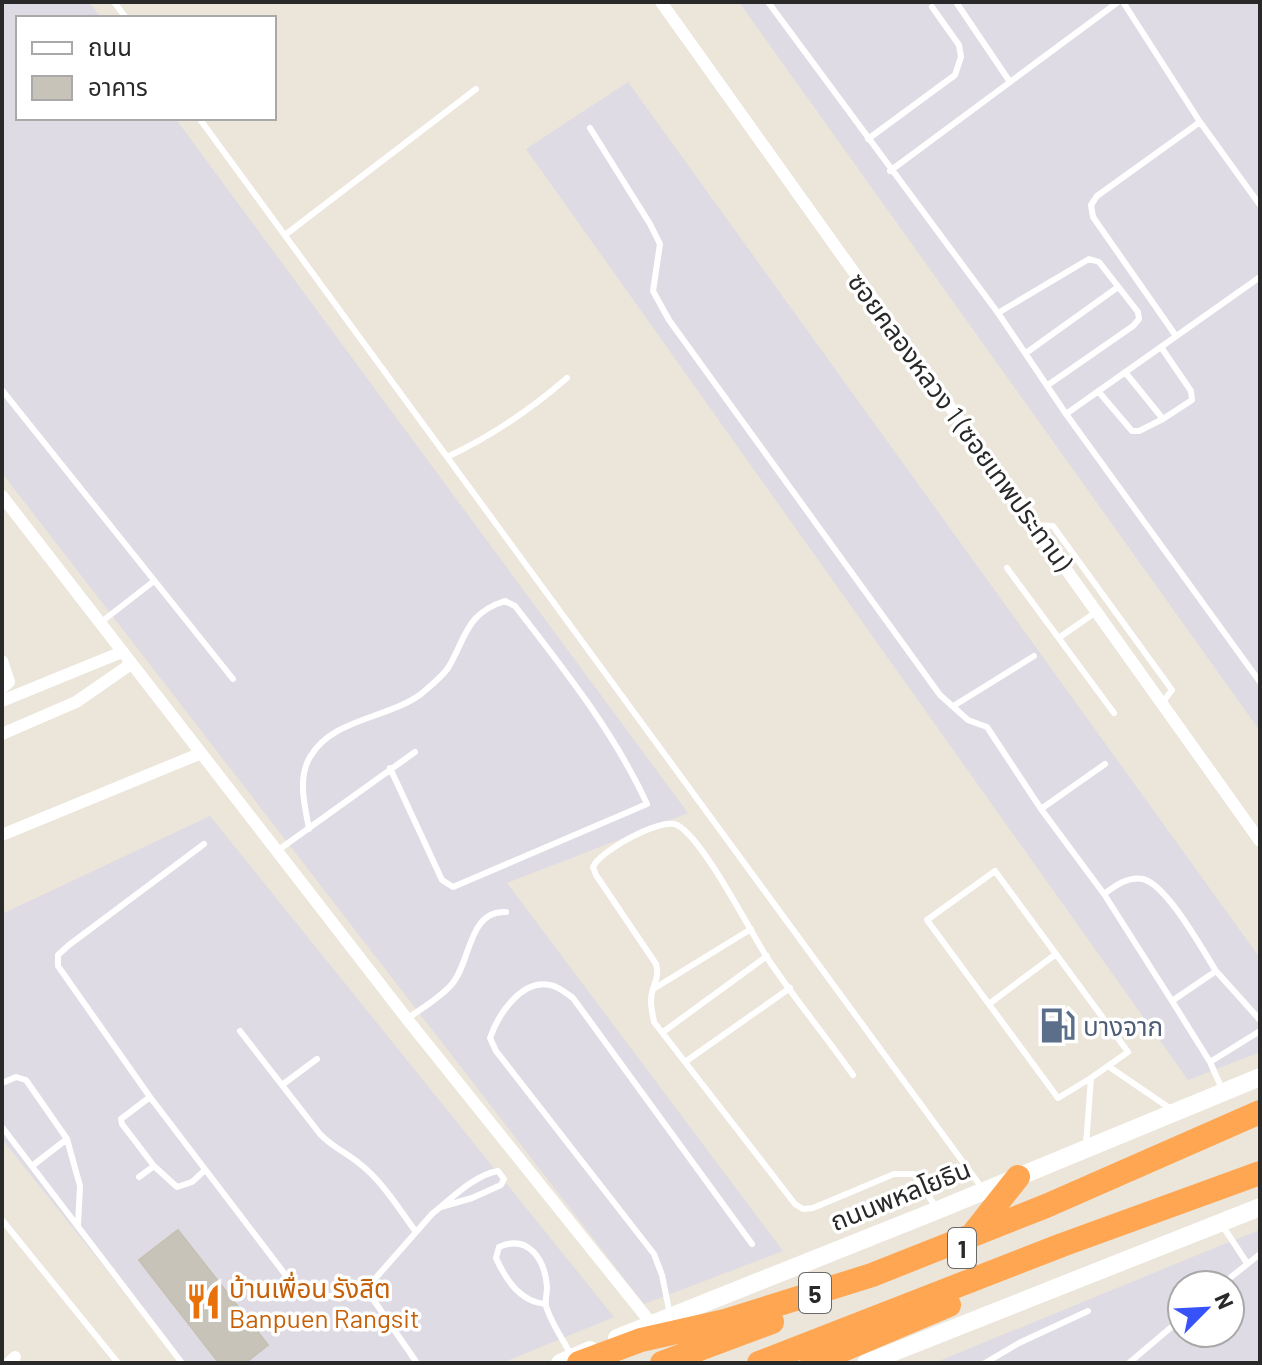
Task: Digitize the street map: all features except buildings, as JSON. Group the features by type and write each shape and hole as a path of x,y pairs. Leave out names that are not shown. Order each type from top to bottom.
{"highway":[{"name":"5","path":"570,1361 641,1340 725,1321 872,1275 1046,1206 1260,1112"},
{"name":"1","path":"662,1363 867,1287 1260,1127"},
{"name":"5","path":"759,1363 1062,1245 1260,1173"},
{"name":"1","path":"812,1363 1260,1173"},
{"path":"961,1249 1018,1177"}],"main road":[{"name":"ถนนพหลโยธิน","path":"570,1361 670,1315 938,1210 1260,1077"},
{"path":"866,1363 1260,1207"}],"street":[{"name":"ซอยคลองหลวง 1 (ซอยเทพประทาน)","path":"661,2 1260,841"},
{"path":"2,496 199,754 651,1323"},
{"path":"2,701 122,652"},
{"path":"2,661 9,682 2,688"},
{"path":"2,734 76,702 131,664"},
{"path":"2,835 199,754"}],"lane":[{"path":"768,2 998,313 1066,414 1260,682"},
{"path":"956,2 1010,82"},
{"path":"890,171 1120,2 1260,205"},
{"path":"868,139 955,75 961,57 959,45 932,7"},
{"path":"285,235 476,89"},
{"path":"200,120 984,1191"},
{"path":"1176,336 1093,217 1091,205 1097,196 1200,122"},
{"path":"590,128 660,244 653,291 669,320 940,695 955,705 968,720 987,727 1041,809 1104,894 1210,1062 1223,1093"},
{"path":"998,313 1089,259 1099,262 1138,312 1139,319 1048,385"},
{"path":"1066,414 1260,277"},
{"path":"1026,353 1118,287"},
{"path":"1098,391 1132,431 1139,431 1163,419 1192,400 1193,395 1161,347"},
{"path":"1125,372 1163,419"},
{"path":"447,457 485,439 537,404 567,378"},
{"path":"2,390 233,679"},
{"path":"1035,525 1053,526 1172,690 1162,703"},
{"path":"1007,568 1114,713"},
{"path":"100,623 154,581"},
{"path":"309,829 303,790 304,769 323,740 419,696 447,670 462,637 477,615 505,601 515,606 564,669 636,781 647,804 453,887 442,880 390,768"},
{"path":"1060,637 1096,612"},
{"path":"955,705 1034,656"},
{"path":"277,851 415,752"},
{"path":"1041,809 1105,764"},
{"path":"853,1075 767,956 717,874 678,825 668,823 655,827 601,855 593,867 596,875 656,964 658,979 652,990 650,1006 654,1022 795,1204 803,1209 813,1208 894,1174 914,1174 938,1210"},
{"path":"204,844 58,955 58,966 64,979 297,1290 308,1297 366,1289 441,1207 487,1173 498,1171 504,1179 501,1185 472,1198 441,1207"},
{"path":"995,871 1128,1052 1058,1098 989,1004 927,920 995,871"},
{"path":"1104,894 1123,881 1143,879 1160,889 1216,971 1260,1020"},
{"path":"407,1019 451,985 460,973 471,940 483,921 491,915 506,912"},
{"path":"652,990 751,929"},
{"path":"989,1004 1056,954"},
{"path":"663,1032 767,956"},
{"path":"1172,1001 1216,971"},
{"path":"670,1315 662,1275 654,1254 496,1051 490,1038 496,1021 519,994 537,984 553,985 573,998 752,1244"},
{"path":"685,1062 790,988"},
{"path":"240,1031 332,1146 359,1163 376,1180 416,1232"},
{"path":"1210,1062 1260,1031"},
{"path":"282,1085 317,1059"},
{"path":"1108,1066 1176,1112"},
{"path":"2,1083 16,1077 26,1080 67,1139 80,1186 78,1225"},
{"path":"1086,1149 1091,1078"},
{"path":"150,1097 121,1119 122,1124 154,1166 177,1187 192,1182 205,1170"},
{"path":"2,1127 182,1363"},
{"path":"32,1166 67,1139"},
{"path":"139,1177 154,1166"},
{"path":"2,1220 118,1363"},
{"path":"1220,1222 1247,1263"},
{"path":"546,1304 526,1299 512,1285 496,1258 499,1247 512,1241 522,1242 535,1254 547,1285 546,1304 570,1361"},
{"path":"1240,1269 1260,1254"},
{"path":"366,1289 417,1363"},
{"path":"985,1363 1019,1343 1088,1311"},
{"path":"1129,1363 1166,1332"}],"shaded area":[{"path":"2,2 89,2 100,16 16,16 16,120 176,120 688,813 507,883 783,1251 644,1304 2,473"},
{"path":"739,2 1260,2 1260,731"},
{"path":"628,82 1260,958 1260,1052 1188,1080 526,149"},
{"path":"210,816 614,1317 502,1363 181,1363 2,1139 2,914"},
{"path":"1260,1230 1260,1363 934,1363"}],"place":[{"name":"บางจาก","path":"1057,1025"},
{"name":"บ้านเพื่อน รังสิต Banpuen Rangsit","path":"203,1302"}]}
